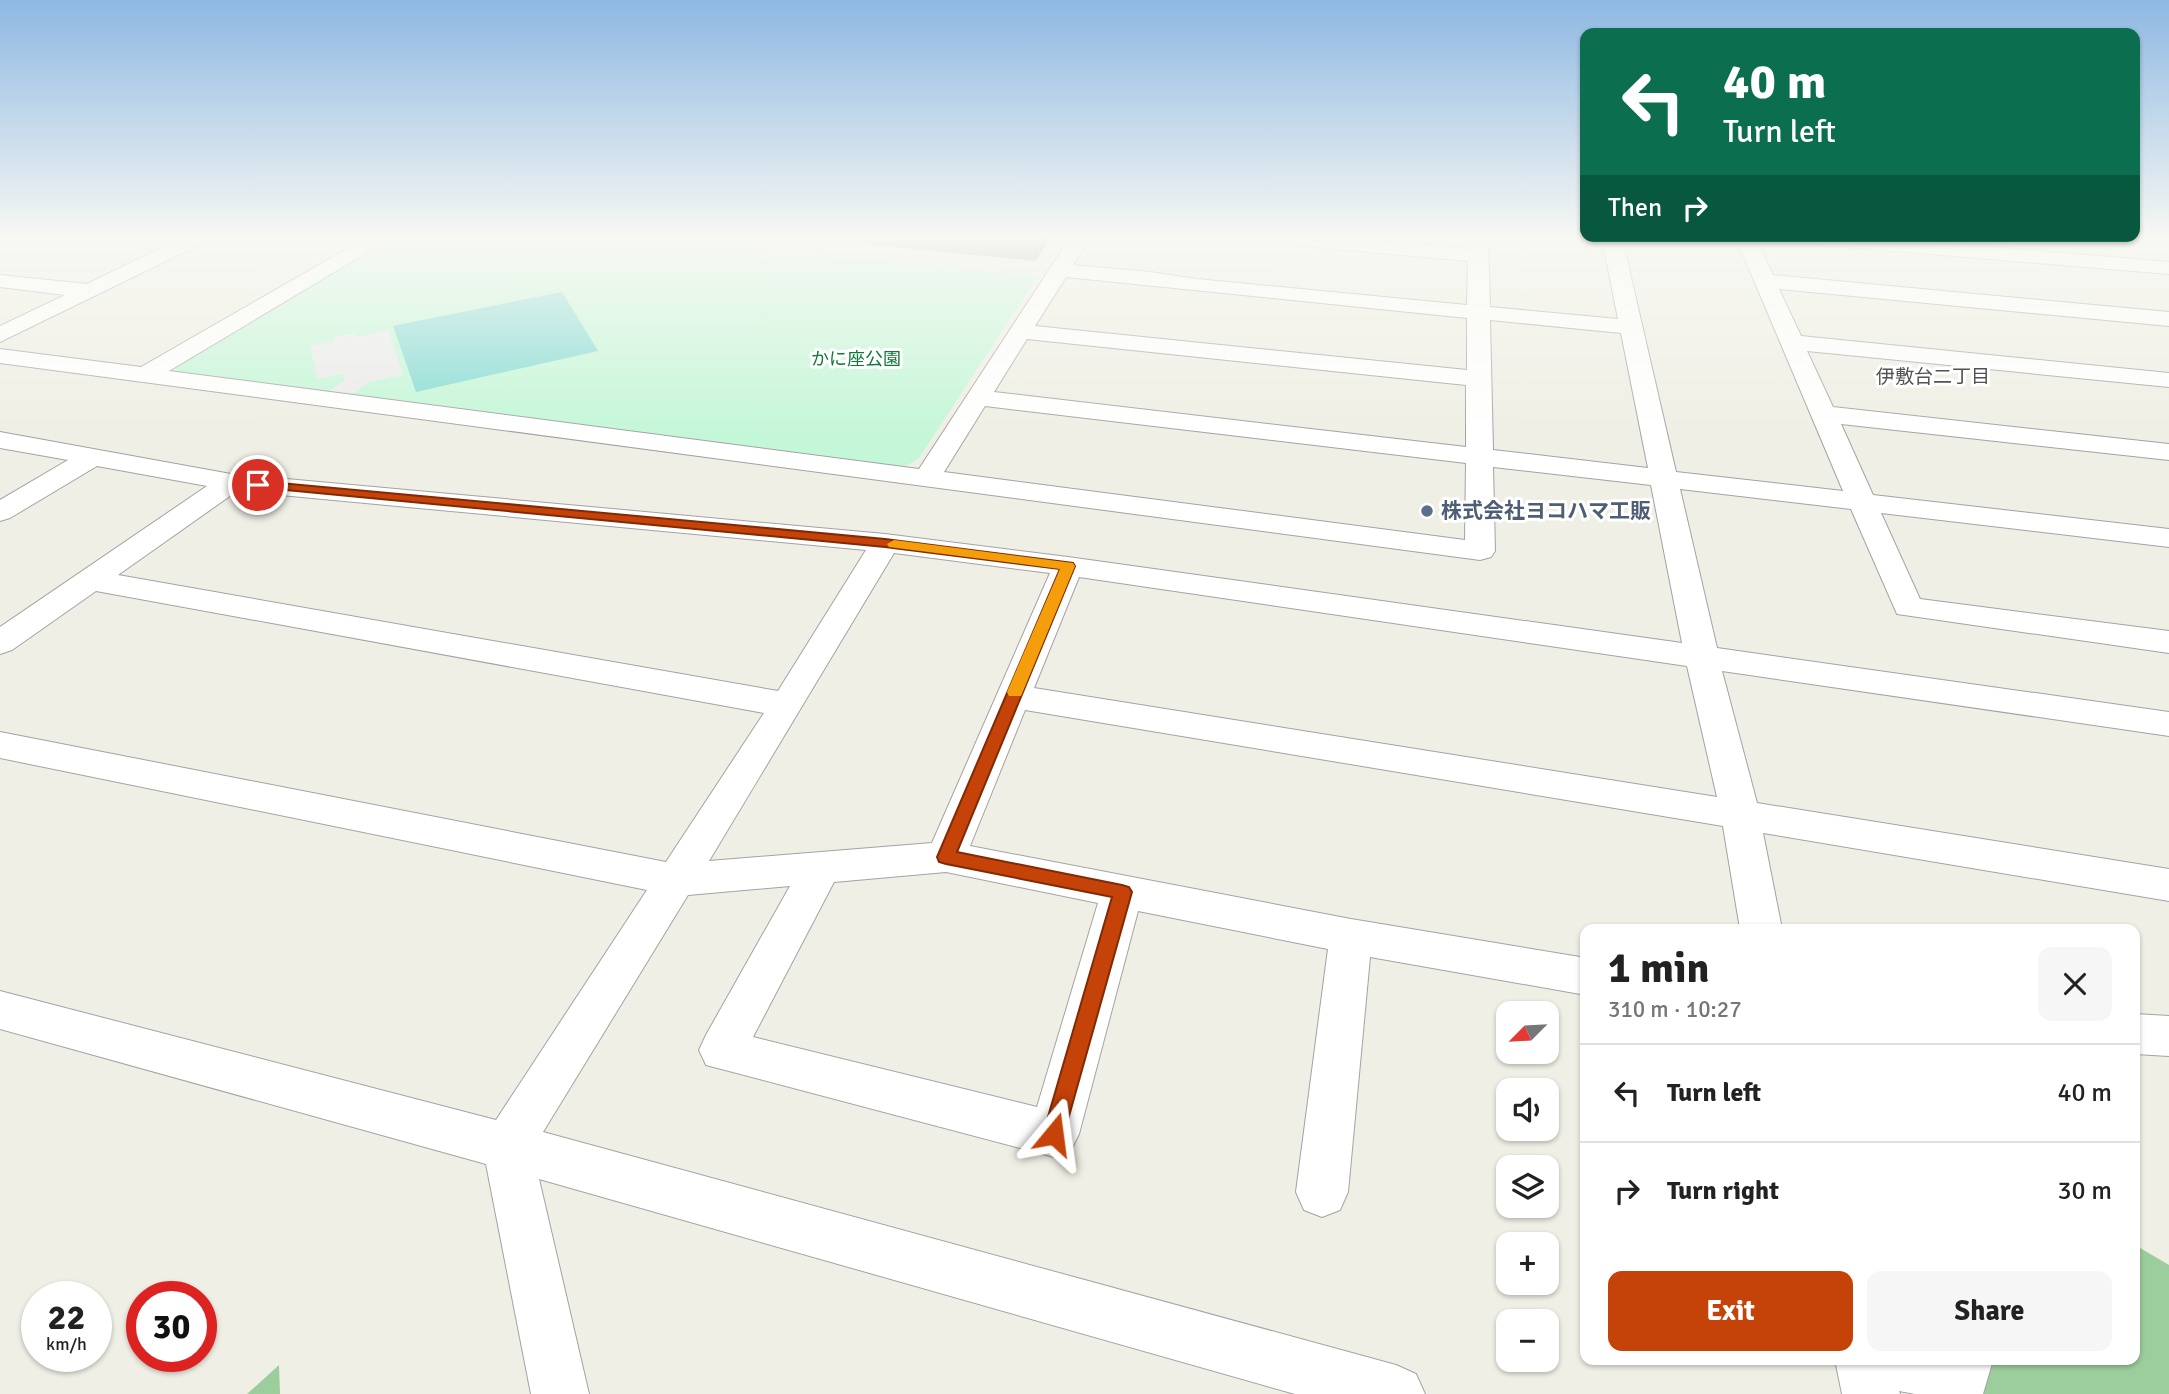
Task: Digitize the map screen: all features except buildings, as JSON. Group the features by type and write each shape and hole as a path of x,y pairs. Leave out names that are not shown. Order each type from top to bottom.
{"street":[{"path":"0,335 65,303"},
{"path":"109,371 232,303"},
{"path":"143,376 269,303"},
{"path":"927,477 1039,303"},
{"path":"1379,303 1631,327"},
{"path":"0,356 1480,551 1478,303"},
{"path":"1626,303 1702,657 1740,814 1760,924"},
{"path":"1775,303 1908,607 2169,642"},
{"path":"2000,303 2169,319"},
{"path":"1021,331 1478,379"},
{"path":"1790,342 2169,380"},
{"path":"978,398 2169,538"},
{"path":"1822,414 2169,452"},
{"path":"0,440 231,482 885,543 1068,566 2169,724"},
{"path":"0,512 93,457"},
{"path":"0,643 231,482"},
{"path":"560,1394 508,1146 787,705 885,543"},
{"path":"946,857 1068,566"},
{"path":"90,580 787,705"},
{"path":"1013,696 2169,885"},
{"path":"0,745 676,880 946,857 1351,936 1580,977"},
{"path":"821,868 722,1050 1054,1134 1122,892"},
{"path":"1322,1192 1351,936"},
{"path":"0,1010 508,1146 1396,1394"},
{"path":"2140,1034 2169,1036"},
{"path":"1864,1365 1871,1394"},
{"path":"1912,1365 1962,1375 1964,1365"}],"green space":[{"name":"かに座公園","path":"283,303 1020,303 919,458 908,465 897,467 175,371 178,363"},
{"path":"2140,1248 2169,1265 2169,1394 1980,1394 1962,1371 1966,1365 2140,1365"},
{"path":"279,1365 280,1394 247,1394"}],"shaded area":[{"path":"507,303 569,303 598,351 416,392 393,326"},
{"path":"388,330 403,375 369,382 352,394 329,391 345,380 343,374 317,379 310,346 334,341 334,337 355,333 356,337"}],"slow traffic":[{"path":"894,544 1068,566 1015,692"}],"place":[{"name":"株式会社ヨコハマ工販","path":"1427,511"}],"district":[{"name":"伊敷台二丁目","path":"1933,376"}],"route":[{"path":"258,485 885,543 1068,566 946,857 1122,892 1054,1134"}]}
